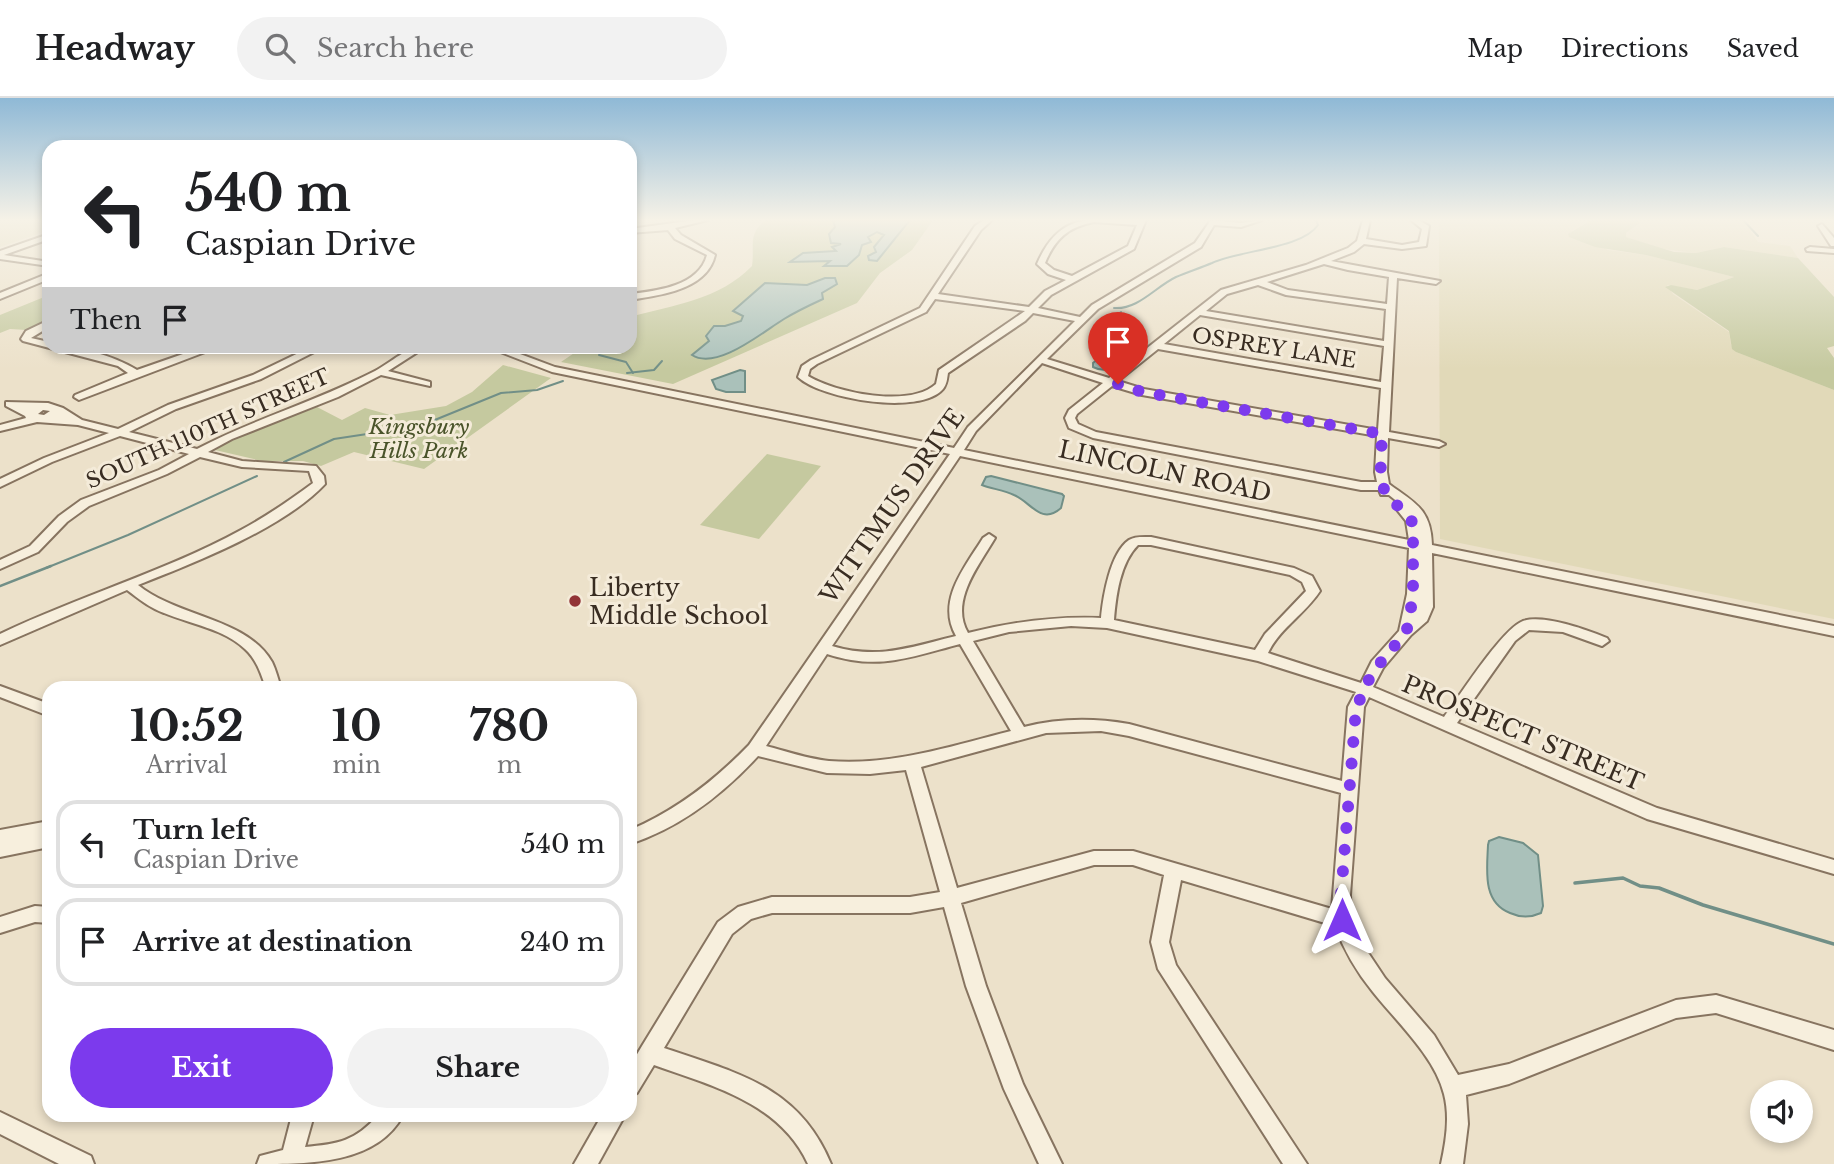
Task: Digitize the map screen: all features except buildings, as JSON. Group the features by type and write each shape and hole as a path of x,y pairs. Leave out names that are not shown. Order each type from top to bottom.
{"street":[{"path":"637,295 679,286 705,270"},
{"path":"951,270 918,314 814,362 805,368 803,377 818,385 893,400 908,400 937,390 943,372 1022,319 1048,293 1090,270"},
{"path":"1048,270 1073,279"},
{"name":"WITTMUS DRIVE","path":"637,833 667,821 700,802 755,750 972,429 990,408 1083,320 1109,298 1156,270"},
{"path":"1296,270 1224,292 1073,412 1070,418 1073,426 1082,432 1107,438 1361,486 1385,486"},
{"path":"1359,270 1436,281"},
{"path":"1394,275 1381,472 1385,493 1410,519 1420,546 1426,612 1377,665 1356,708 1342,920 1356,953 1421,1035 1453,1087 1457,1125 1452,1164"},
{"path":"0,296 42,279"},
{"path":"1258,282 1286,292 1390,307"},
{"path":"0,287 15,290"},
{"path":"934,296 1030,309 1083,320"},
{"path":"1197,312 1388,344"},
{"path":"42,326 29,332 26,338 42,345"},
{"name":"OSPREY LANE","path":"1157,346 1385,386"},
{"path":"80,354 123,365 136,374"},
{"path":"0,428 194,354"},
{"path":"0,483 172,407 257,377 305,354"},
{"name":"SOUTH 110TH STREET","path":"0,565 44,541 63,519 85,503 163,472 238,433 326,399 410,354"},
{"name":"LINCOLN ROAD","path":"511,354 552,369 1834,631"},
{"path":"1041,360 1142,392 1439,444"},
{"path":"380,372 426,383"},
{"path":"5,403 54,408 78,422"},
{"path":"0,640 248,530 308,494 319,484 318,475 312,468 255,466 78,422 33,417 5,403"},
{"path":"989,538 955,598 953,612 964,638 1020,733"},
{"path":"1107,623 1110,594 1126,549 1135,541 1151,541 1294,572 1307,579 1312,586 1311,596 1269,636 1260,656"},
{"path":"128,584 155,606 226,629 242,638 262,657 271,681"},
{"name":"PROSPECT STREET","path":"823,648 851,657 873,659 1038,622 1071,621 1107,623 1260,656 1364,689 1653,814 1834,867"},
{"path":"1447,725 1510,638 1525,625 1564,626 1602,641"},
{"path":"0,691 42,707"},
{"path":"755,750 827,767 870,768 912,763 1020,733 1075,725 1101,725 1129,730 1349,789"},
{"path":"912,763 976,986 1015,1089 1051,1164"},
{"path":"0,837 42,829"},
{"path":"0,850 42,841"},
{"path":"637,1074 724,928 745,913 772,905 910,905 950,898 1094,859 1133,858 1342,920"},
{"path":"1174,869 1160,942 1168,968 1296,1164"},
{"path":"0,925 35,914 42,914"},
{"path":"1453,1087 1509,1074 1676,1009 1716,1004 1834,1040"},
{"path":"649,1054 746,1088 769,1102 789,1116 804,1135 820,1164"},
{"path":"291,1160 301,1122"},
{"path":"268,1164 350,1151 365,1146 386,1122"},
{"path":"585,1164 610,1122"},
{"path":"0,1123 83,1164"}],"shaded area":[{"path":"1439,270 1705,270 1734,277 1697,290 1667,285 1673,294 1729,332 1731,345 1736,352 1834,390 1834,619 1440,539"}],"green space":[{"path":"748,270 885,270 857,303 673,384 561,362 573,354 637,354 637,315 695,300 725,287"},
{"path":"1705,270 1809,270 1834,297 1834,346 1827,348 1834,358 1834,390 1736,352 1732,349 1729,331 1665,287 1671,285 1697,290 1734,277"},
{"path":"42,298 42,323 27,330 10,329 0,333 0,315"},
{"name":"Kingsbury Hills Park","path":"503,365 551,378 424,469 354,452 321,466 303,461 262,461 215,450 238,437 317,407 342,420 365,408 390,415 446,406 472,392"},
{"path":"767,454 821,466 759,539 700,525"}],"water":[{"path":"825,278 835,278 837,284 822,293 823,299 789,316 740,348 714,358 702,359 692,355 709,341 706,336 714,326 741,321 743,316 733,311 765,283 807,285"},
{"path":"1114,346 1133,346 1136,351 1110,369 1093,367 1093,363"},
{"path":"740,370 745,371 745,392 716,389 712,380"},
{"path":"986,477 1062,494 1064,496 1061,508 1054,513 1042,513 1014,495 982,485"},
{"path":"1499,837 1523,843 1538,855 1543,906 1541,913 1529,917 1510,913 1501,908 1490,893 1488,845 1489,841"}],"waterway":[{"path":"1114,308 1131,305 1168,281 1195,270"},
{"path":"1103,339 1096,334 1121,312"},
{"path":"599,355 626,362 633,372"},
{"path":"633,372 654,370 662,361"},
{"path":"627,373 633,372"},
{"path":"284,462 334,439 420,426 501,393 537,390 563,381"},
{"path":"50,566 128,535 257,476"},
{"path":"0,586 50,566"},
{"path":"46,568 50,566"},
{"path":"1575,883 1623,878 1640,886 1659,888 1703,905 1834,944"}],"place":[{"name":"Liberty Middle School","path":"575,601"}],"route":[{"path":"1118,384 1142,392 1382,434 1381,472 1385,493 1407,513 1413,524 1412,613 1406,632 1377,665 1356,708 1341,895 1342,920"}]}
